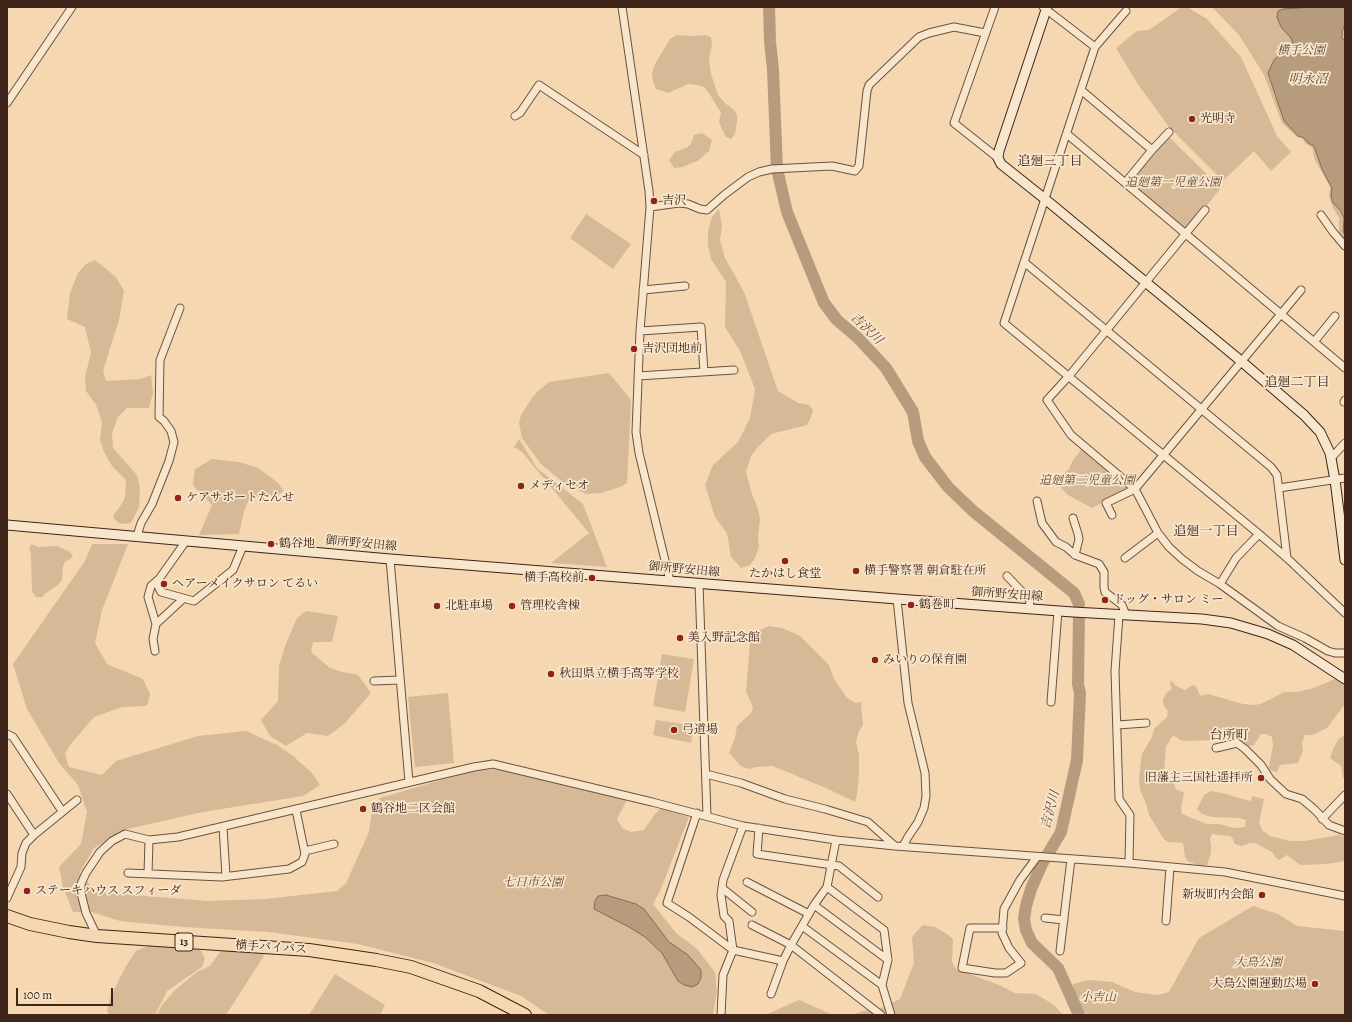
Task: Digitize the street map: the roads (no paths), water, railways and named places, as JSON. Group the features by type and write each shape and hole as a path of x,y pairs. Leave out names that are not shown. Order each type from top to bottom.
{"highway":[{"name":"横手バイパス","path":"7,916 36,925 96,936 309,950 376,960 411,968 479,991 525,1015"}],"main road":[{"path":"1046,8 999,151 998,158 1001,164 1241,361 1304,415 1320,432 1331,458 1345,560"},
{"name":"御所野安田線","path":"7,525 390,559 897,599 1101,614 1202,619 1231,623 1261,632 1293,645 1345,679"}],"street":[{"path":"7,103 72,7"},
{"path":"622,7 644,155 650,207 640,331 636,432 639,452 670,581"},
{"path":"995,7 954,123 998,158"},
{"path":"1046,8 1095,47"},
{"path":"1126,12 1095,47 1004,323 1260,534 1345,613"},
{"path":"650,207 683,203 707,210 748,177 759,172 772,169 832,166 856,171 859,166 869,85 919,37 954,27 985,33"},
{"path":"515,116 520,113 539,85 644,155"},
{"path":"1081,90 1152,150"},
{"path":"1125,183 1169,132"},
{"path":"1067,134 1345,368"},
{"path":"1205,210 1069,376 1047,400 1070,435 1136,489 1158,533 1168,547 1182,559 1198,571 1220,584 1278,626 1305,638 1328,651 1335,653 1345,652"},
{"path":"1321,214 1345,246"},
{"path":"1024,262 1271,467 1277,475 1287,558"},
{"path":"643,290 685,286"},
{"path":"1112,515 1106,503 1136,489 1163,454 1202,410 1301,290"},
{"path":"137,536 140,523 152,504 169,461 174,442 171,431 159,417 160,360 180,308"},
{"path":"1314,342 1335,316"},
{"path":"640,331 701,327 704,372"},
{"path":"638,376 734,370"},
{"path":"1331,458 1345,443"},
{"path":"1279,488 1345,478"},
{"path":"1037,501 1042,523 1056,542 1066,547 1075,555 1100,564 1104,572 1105,592 1122,605 1123,615 1115,671 1119,799 1130,815 1129,863"},
{"path":"1073,518 1079,539 1075,555"},
{"path":"1125,558 1158,533"},
{"path":"1220,584 1236,558 1260,534"},
{"path":"155,651 153,639 156,624 148,597 151,586 156,582 186,541"},
{"path":"156,582 161,592 194,601 233,570 243,546"},
{"path":"390,559 409,782"},
{"path":"1007,576 1030,600 1029,609"},
{"path":"700,583 708,816"},
{"path":"156,624 183,599"},
{"path":"897,599 908,703 925,773 926,796 924,808 918,822 903,846"},
{"path":"1052,702 1058,611"},
{"path":"374,681 400,680"},
{"path":"1117,725 1146,723"},
{"path":"7,734 13,737 62,811"},
{"path":"1216,748 1237,743 1245,749 1260,765 1270,779 1286,794 1302,799 1329,825 1345,831"},
{"path":"96,936 86,913 81,893 81,884 86,873 100,852 112,841 125,834 149,840 178,837 296,810 474,766 493,764 697,813 743,826 836,840 895,846 1129,863 1224,872 1345,896"},
{"path":"706,774 741,783 784,799 868,822 895,846"},
{"path":"7,794 34,835"},
{"path":"1322,819 1345,795"},
{"path":"7,898 21,867 22,853 26,843 62,811 77,800"},
{"path":"128,873 226,876 289,869 302,862 305,854 296,810"},
{"path":"697,813 667,903 689,916 733,950 783,961"},
{"path":"721,1015 723,975 733,950 729,921 724,916 721,895 723,880 743,826"},
{"path":"223,827 226,876"},
{"path":"759,828 757,854 839,866 878,896"},
{"path":"148,874 149,840"},
{"path":"772,994 783,961 791,945 814,905 827,887 836,840"},
{"path":"305,851 334,844"},
{"path":"1002,928 970,928 962,968 995,973 1006,972 1021,963 1009,948 1002,933 1004,909 1020,880 1037,857"},
{"path":"1060,951 1071,859"},
{"path":"1166,921 1170,867"},
{"path":"747,882 809,914"},
{"path":"827,887 884,930 888,960 882,985 891,1015"},
{"path":"722,888 752,912"},
{"path":"814,905 888,960"},
{"path":"1045,918 1064,920"},
{"path":"752,925 791,945 881,1015"},
{"path":"802,926 882,985"}],"water":[{"name":"明永沼","path":"1345,7 1345,23 1342,38 1345,41 1345,235 1343,232 1344,218 1340,210 1333,203 1331,196 1332,188 1322,169 1314,146 1308,143 1304,138 1298,136 1284,121 1268,73 1274,60 1293,43 1291,38 1281,27 1277,17 1278,11 1283,9"},
{"path":"606,895 636,904 644,909 669,942 688,955 701,970 701,978 698,984 692,987 684,985 678,981 662,953 645,937 594,909 595,901 598,896"}],"waterway":[{"name":"吉沢川","path":"769,7 777,169 787,212 824,303 837,320 857,337 886,368 913,412 918,441 925,457 948,487 973,511 1074,593 1079,604"},
{"name":"吉沢川","path":"1079,612 1078,684 1080,693 1077,760 1061,832 1042,864 1031,889 1024,919 1026,930 1032,943 1058,968 1079,1015"}],"place":[{"name":"光明寺","path":"1192,119"},
{"name":"吉沢","path":"654,201"},
{"name":"吉沢団地前","path":"634,349"},
{"name":"メディセオ","path":"521,486"},
{"name":"ケアサポートたんせ","path":"178,498"},
{"name":"鶴谷地","path":"271,544"},
{"name":"たかはし食堂","path":"785,561"},
{"name":"横手警察署 朝倉駐在所","path":"856,571"},
{"name":"横手高校前","path":"592,578"},
{"name":"ヘアーメイクサロン てるい","path":"164,584"},
{"name":"ドッグ・サロン ミー","path":"1105,600"},
{"name":"鶴巻町","path":"911,605"},
{"name":"北駐車場","path":"437,606"},
{"name":"管理校舎棟","path":"512,606"},
{"name":"美入野記念館","path":"680,638"},
{"name":"みいりの保育園","path":"875,660"},
{"name":"秋田県立横手高等学校","path":"551,674"},
{"name":"弓道場","path":"674,730"},
{"name":"旧藩主三国社遥拝所","path":"1261,778"},
{"name":"鶴谷地二区会館","path":"363,809"},
{"name":"ステーキハウス スフィーダ","path":"27,891"},
{"name":"新坂町内会館","path":"1262,895"},
{"name":"大鳥公園運動広場","path":"1315,984"}],"district":[{"name":"追廻三丁目","path":"1050,162"},
{"name":"追廻二丁目","path":"1297,383"},
{"name":"追廻一丁目","path":"1206,532"},
{"name":"台所町","path":"1229,736"}],"park label":[{"name":"横手公園","path":"1301,51"},
{"name":"追廻第一児童公園","path":"1173,183"},
{"name":"追廻第二児童公園","path":"1087,481"},
{"name":"七日市公園","path":"533,883"},
{"name":"大鳥公園","path":"1258,963"},
{"name":"小吉山","path":"1098,998"}]}
